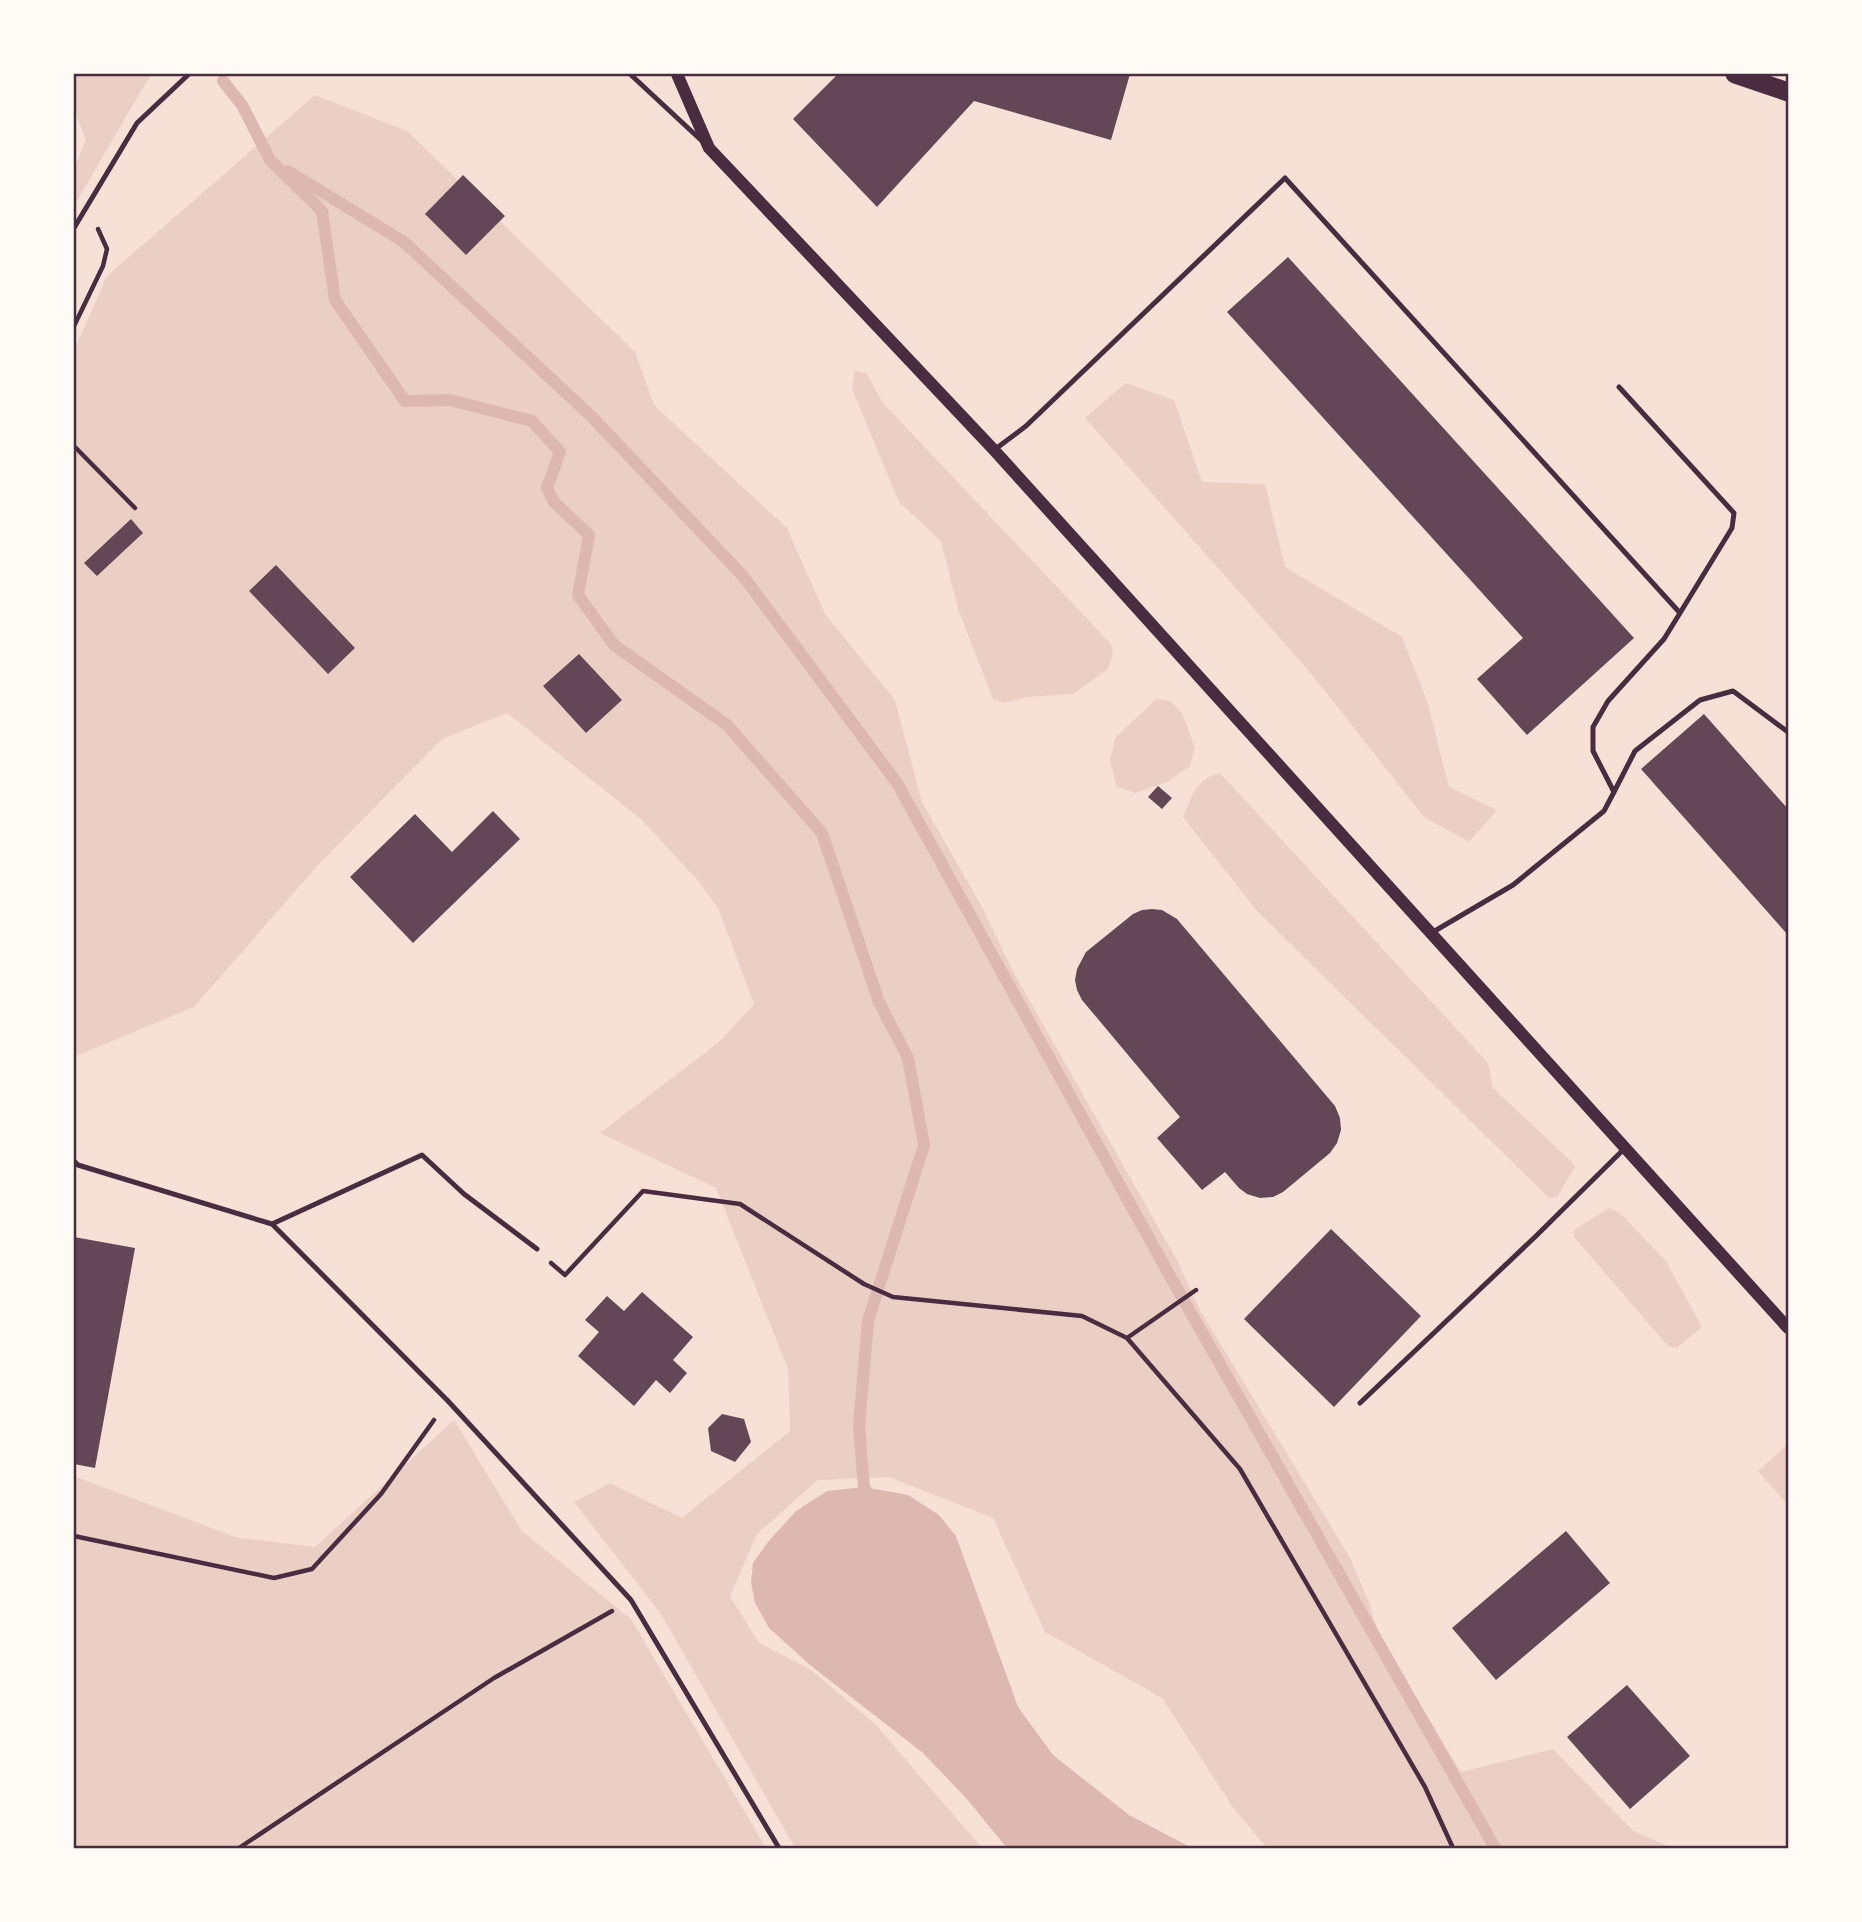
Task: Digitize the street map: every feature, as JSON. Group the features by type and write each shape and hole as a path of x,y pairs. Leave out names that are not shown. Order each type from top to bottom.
{"highway":[{"path":"1735,74 1788,92"}],"street":[{"path":"677,74 709,148 994,450 1788,1328"}],"lane":[{"path":"74,228 136,123 189,74"},
{"path":"630,74 709,148"},
{"path":"994,450 1026,426 1285,178 1680,613"},
{"path":"1614,792 1593,751 1593,727 1608,701 1664,639 1732,528 1734,513 1619,387"},
{"path":"1430,933 1513,885 1604,811 1635,751 1700,700 1733,691 1788,732"},
{"path":"1360,1403 1626,1148"},
{"path":"272,1224 422,1155 464,1194 537,1250"},
{"path":"74,1161 78,1165 272,1224 447,1401 631,1600 779,1849"}],"path":[{"path":"74,326 103,266 107,249 86,206"},
{"path":"74,446 135,508"},
{"path":"537,1250 565,1275 643,1191 740,1204 864,1284 893,1297 1082,1316 1127,1338 1240,1469 1425,1787 1453,1849"},
{"path":"1127,1338 1196,1290"},
{"path":"74,1536 274,1577 312,1569 381,1494 447,1401"},
{"path":"239,1849 494,1678 631,1600"}],"shaded area":[{"path":"74,74 151,74 74,206 74,168 86,140 74,110"},
{"path":"315,95 407,131 635,352 654,405 787,528 825,614 895,700 922,802 982,907 1015,975 1177,1260 1200,1310 1350,1558 1380,1637 1461,1772 1553,1749 1633,1831 1673,1848 1267,1848 1232,1806 1162,1698 1045,1632 993,1518 889,1477 818,1480 757,1534 730,1596 759,1643 810,1669 875,1724 982,1848 795,1848 661,1614 574,1502 610,1483 682,1518 790,1431 788,1369 716,1188 600,1133 719,1042 754,1004 719,910 699,882 642,820 507,713 442,739 319,864 194,1007 74,1057 74,350 107,276"},
{"path":"855,371 866,373 883,403 1111,644 1113,654 1108,669 1073,694 1027,697 1004,703 993,699 958,609 941,541 899,502 852,389"},
{"path":"1126,383 1174,400 1202,482 1265,484 1285,567 1402,637 1427,701 1449,787 1497,810 1469,842 1424,817 1310,672 1085,418"},
{"path":"1156,699 1170,701 1182,713 1195,748 1190,766 1167,782 1135,793 1117,787 1110,761 1115,738"},
{"path":"1220,773 1488,1063 1493,1088 1571,1161 1575,1167 1557,1197 1549,1198 1257,911 1183,817 1200,784"},
{"path":"1609,1208 1620,1213 1666,1261 1702,1327 1677,1348 1668,1346 1574,1237 1574,1230"},
{"path":"454,1420 522,1531 631,1619 766,1848 74,1848 74,1476 235,1537 315,1547"},
{"path":"1788,1444 1788,1505 1758,1471"},
{"path":"864,1487 908,1495 939,1515 956,1536 1018,1707 1053,1755 1129,1815 1192,1848 1007,1848 966,1798 923,1753 810,1665 769,1628 755,1603 751,1582 753,1563 796,1511 827,1491"}],"building":[{"path":"838,74 1130,74 1111,140 974,101 877,207 793,119"},
{"path":"463,175 505,216 466,255 425,214"},
{"path":"1288,257 1634,638 1527,735 1477,679 1523,638 1227,312"},
{"path":"131,519 143,533 97,576 84,563"},
{"path":"276,565 355,648 328,674 249,591"},
{"path":"579,654 622,700 586,733 543,686"},
{"path":"1704,714 1788,809 1788,935 1641,769"},
{"path":"1158,786 1172,798 1162,809 1148,797"},
{"path":"493,811 520,839 413,943 350,877 415,814 452,852"},
{"path":"1152,909 1162,910 1177,919 1335,1106 1341,1130 1337,1143 1330,1153 1283,1192 1273,1197 1260,1198 1247,1194 1225,1172 1202,1190 1157,1138 1180,1117 1082,1000 1077,990 1077,969 1086,952 1133,914"},
{"path":"1331,1229 1421,1316 1334,1407 1244,1319"},
{"path":"74,1237 135,1248 95,1468 74,1464"},
{"path":"642,1292 693,1337 673,1360 687,1373 670,1393 656,1380 634,1406 578,1356 599,1332 585,1320 607,1296 624,1311"},
{"path":"722,1414 744,1419 751,1442 735,1462 711,1451 708,1428"},
{"path":"1566,1531 1610,1583 1496,1680 1452,1628"},
{"path":"1627,1685 1690,1756 1630,1809 1567,1737"}],"waterway":[{"path":"223,81 242,105 270,160 322,211 335,300 405,401 450,400 532,421 560,452 547,488 554,502 589,535 578,595 614,645 727,725 822,833 879,1002 908,1058 924,1145 868,1321 859,1426 864,1487 872,1501"},
{"path":"288,171 404,242 591,416 743,576 897,783 1170,1276 1495,1848"}]}
